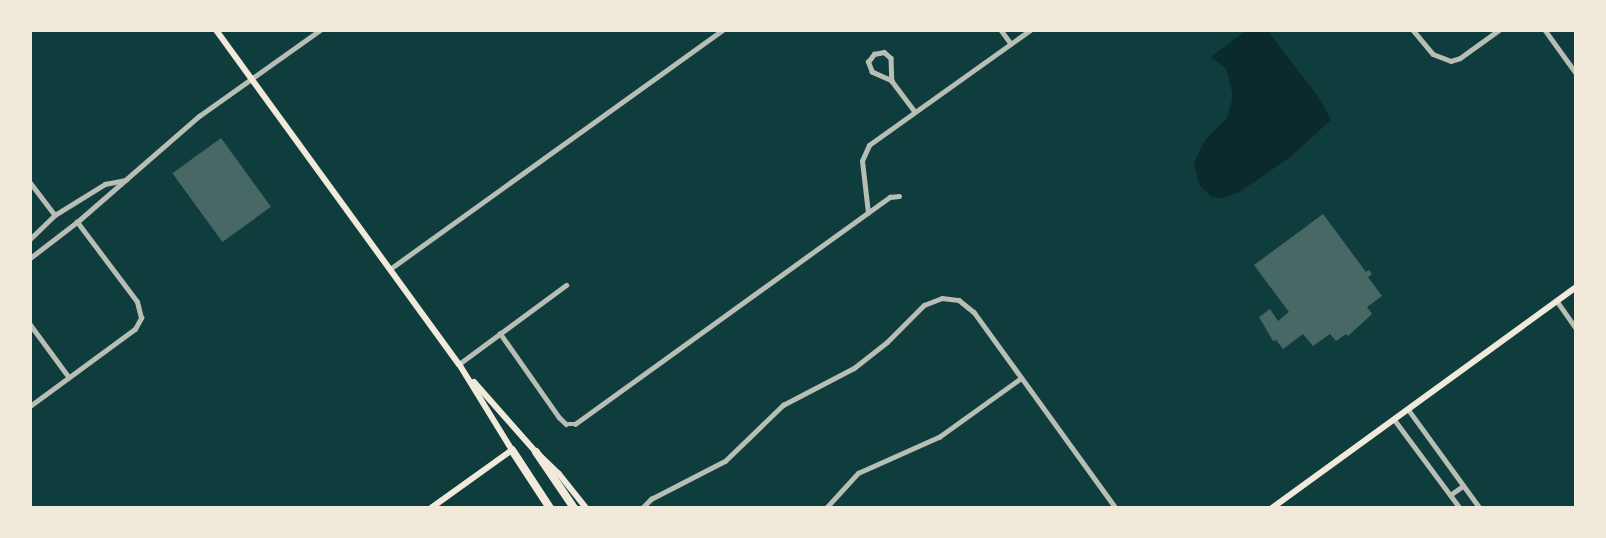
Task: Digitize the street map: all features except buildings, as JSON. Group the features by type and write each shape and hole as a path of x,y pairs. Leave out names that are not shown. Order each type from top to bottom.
{"highway":[{"path":"512,450 550,508"},
{"path":"536,452 574,508"}],"main road":[{"path":"216,30 461,367 512,450 431,508"},
{"path":"1272,508 1576,287"},
{"path":"461,367 536,452 559,474 586,508"}],"street":[{"path":"30,258 77,222 199,116 320,30"},
{"path":"390,269 722,30"},
{"path":"1001,30 1010,44"},
{"path":"868,213 862,167 865,150 915,111 1030,30"},
{"path":"1413,30 1440,58 1460,58 1500,30"},
{"path":"1545,30 1576,73"},
{"path":"892,81 891,58 884,52 874,54 868,62 872,72 892,81 915,111"},
{"path":"30,239 55,215 105,184 126,180"},
{"path":"30,181 55,215"},
{"path":"500,333 566,424 581,422 890,197 899,196"},
{"path":"30,406 135,329 141,318 137,302 77,222"},
{"path":"461,367 500,333 566,285"},
{"path":"642,508 651,499 698,478 725,461 783,405 858,365 933,300 954,299 970,307 1116,508"},
{"path":"1558,301 1576,328"},
{"path":"30,324 69,377"},
{"path":"826,508 858,473 875,463 925,445 1021,378"},
{"path":"1408,409 1479,508"},
{"path":"1394,419 1460,508"},
{"path":"1450,495 1463,486"}],"water":[{"path":"1267,30 1320,99 1331,120 1289,158 1238,193 1223,198 1212,197 1199,185 1194,163 1205,140 1227,118 1233,96 1226,68 1211,57 1245,31"}]}
